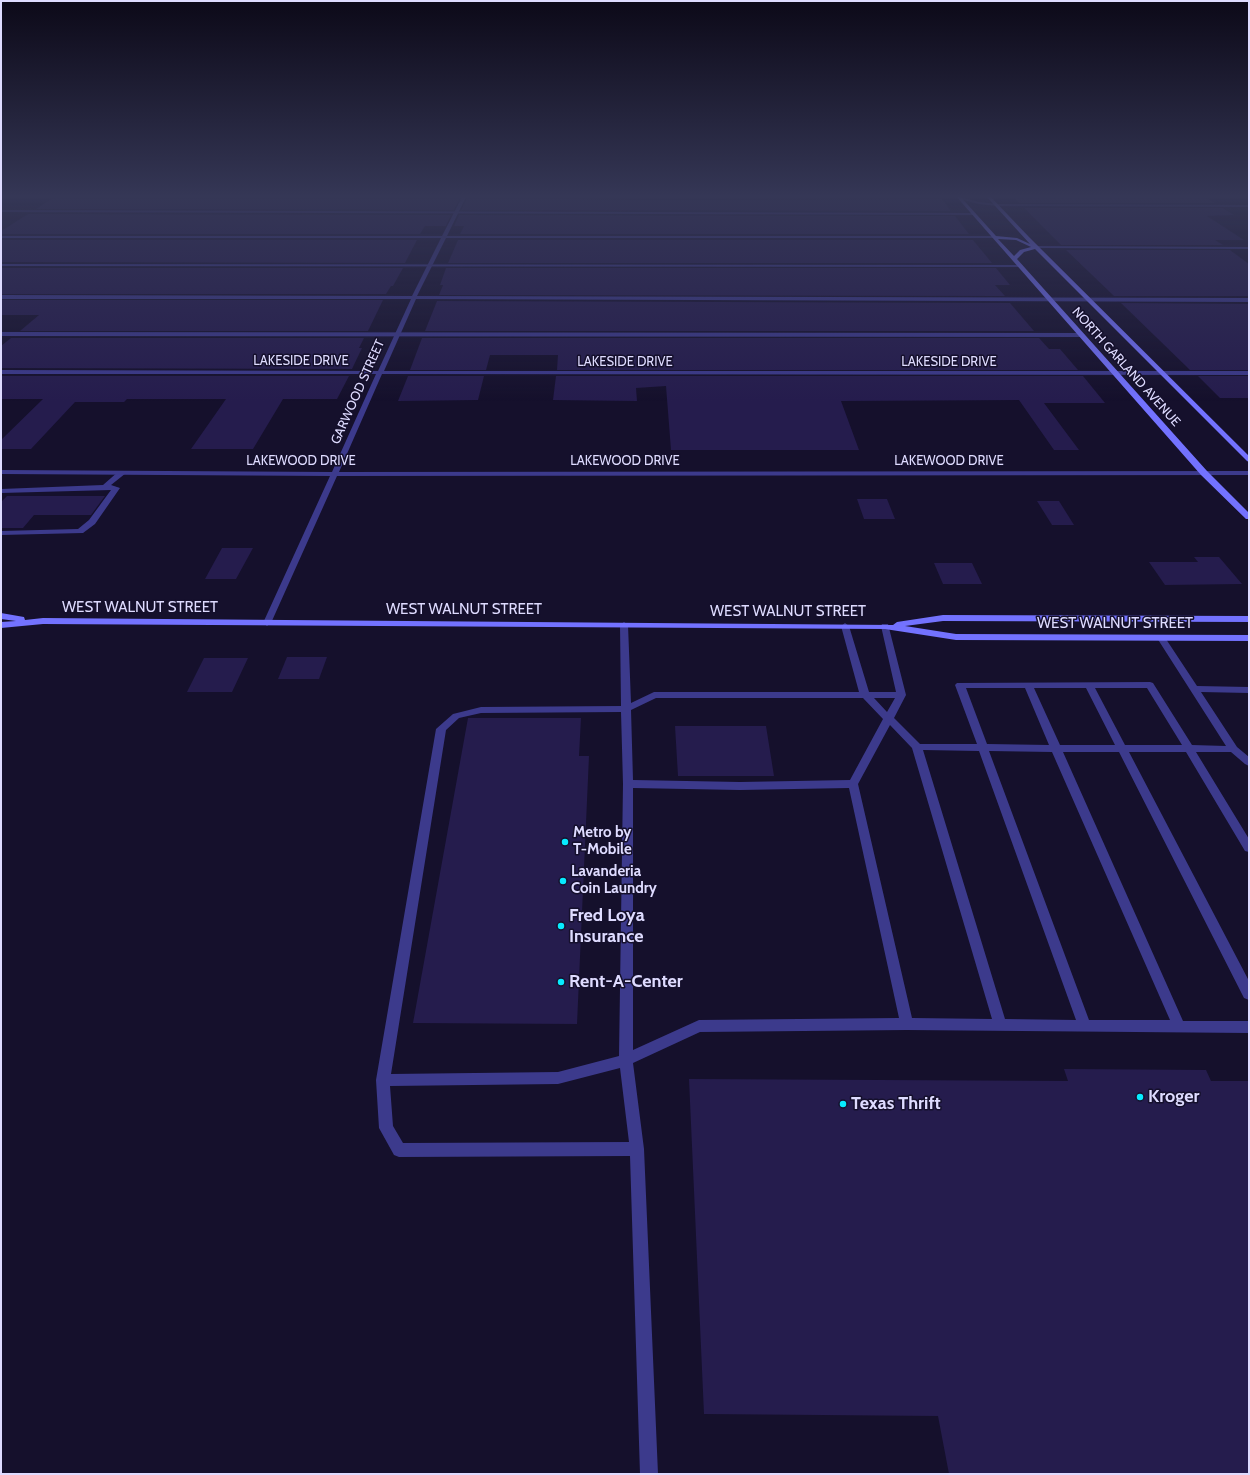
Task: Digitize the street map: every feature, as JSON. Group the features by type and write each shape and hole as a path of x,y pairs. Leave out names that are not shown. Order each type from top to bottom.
{"main road":[{"name":"NORTH GARLAND AVENUE","path":"1019,264 1204,473 1249,517"},
{"name":"NORTH GARLAND AVENUE","path":"1054,264 1249,460"},
{"name":"WEST WALNUT STREET","path":"1,616 43,622"},
{"name":"WEST WALNUT STREET","path":"1,624 43,622 885,626 943,618 1249,619"},
{"name":"WEST WALNUT STREET","path":"885,626 956,637 1249,638"}],"street":[{"path":"1,265 1021,266"},
{"name":"GARWOOD STREET","path":"267,623 430,265"},
{"path":"1,297 1049,298 1089,300 1249,300"},
{"path":"1,334 1082,335"},
{"name":"LAKESIDE DRIVE","path":"1,372 1249,373"},
{"name":"LAKEWOOD DRIVE","path":"1,472 334,474 1249,473"},
{"path":"105,487 122,473"},
{"path":"1,492 105,487 116,488 92,522 80,531 1,533"},
{"path":"624,625 628,784 626,1060 637,1149 649,1474"},
{"path":"845,626 865,696 917,746 1000,1024"},
{"path":"885,626 901,695 853,784 907,1024"},
{"path":"1160,638 1233,749 1249,762"},
{"path":"1084,1025 960,685 1150,685 1249,848"},
{"path":"1028,685 1179,1026"},
{"path":"1089,685 1249,994"},
{"path":"1194,689 1249,690"},
{"path":"637,1149 399,1150 386,1128 383,1080 441,729 456,716 481,710 626,710 654,696 901,695"},
{"path":"917,746 983,748 1233,749"},
{"path":"628,784 790,786 853,784"},
{"path":"383,1080 558,1078 626,1060 699,1026 1000,1024 1249,1027"}],"building":[{"path":"1080,264 1249,264 1249,296 1114,296"},
{"path":"1,268 403,268 393,286 391,286 386,294 1,294"},
{"path":"446,268 996,268 1010,285 995,285 1005,296 439,295 443,285 440,285"},
{"path":"1,300 383,300 368,331 20,331 39,315 1,315"},
{"path":"437,301 1010,303 1034,331 425,331"},
{"path":"1121,303 1249,304 1249,370 1190,370"},
{"path":"11,338 364,338 359,348 362,348 352,369 1,368 1,346"},
{"path":"422,338 1039,338 1049,349 1060,349 1078,370 557,370 558,355 490,355 486,370 410,370"},
{"path":"1,376 349,376 337,399 283,399 253,449 191,449 226,399 127,399 124,402 75,402 31,449 1,449 1,440 43,399 1,399"},
{"path":"408,376 484,376 478,400 398,401"},
{"path":"556,376 1083,376 1105,403 1044,403 1079,450 1054,450 1019,400 841,401 859,450 671,450 666,386 636,388 637,401 553,400"},
{"path":"1198,376 1249,376 1249,398 1220,398"},
{"path":"7,496 105,496 91,515 34,515 23,528 1,528 1,502"},
{"path":"857,499 887,499 895,519 864,519"},
{"path":"1037,501 1059,501 1074,525 1052,525"},
{"path":"222,548 253,548 236,579 205,579"},
{"path":"1194,557 1219,557 1242,584 1165,585 1149,562 1198,562"},
{"path":"934,563 972,563 982,584 943,584"},
{"path":"287,657 327,657 319,679 278,679"},
{"path":"204,658 248,658 232,692 187,692"},
{"path":"468,718 581,718 579,756 589,756 577,1024 413,1023"},
{"path":"675,726 766,726 774,776 678,776"},
{"path":"1064,1069 1206,1070 1211,1081 1249,1081 1249,1474 949,1474 938,1416 704,1414 689,1079 1068,1081"}],"place":[{"name":"Metro by T-Mobile","path":"565,842"},
{"name":"Lavanderia Coin Laundry","path":"563,881"},
{"name":"Fred Loya Insurance","path":"561,926"},
{"name":"Rent-A-Center","path":"561,982"},
{"name":"Kroger","path":"1140,1097"},
{"name":"Texas Thrift","path":"843,1104"}]}
